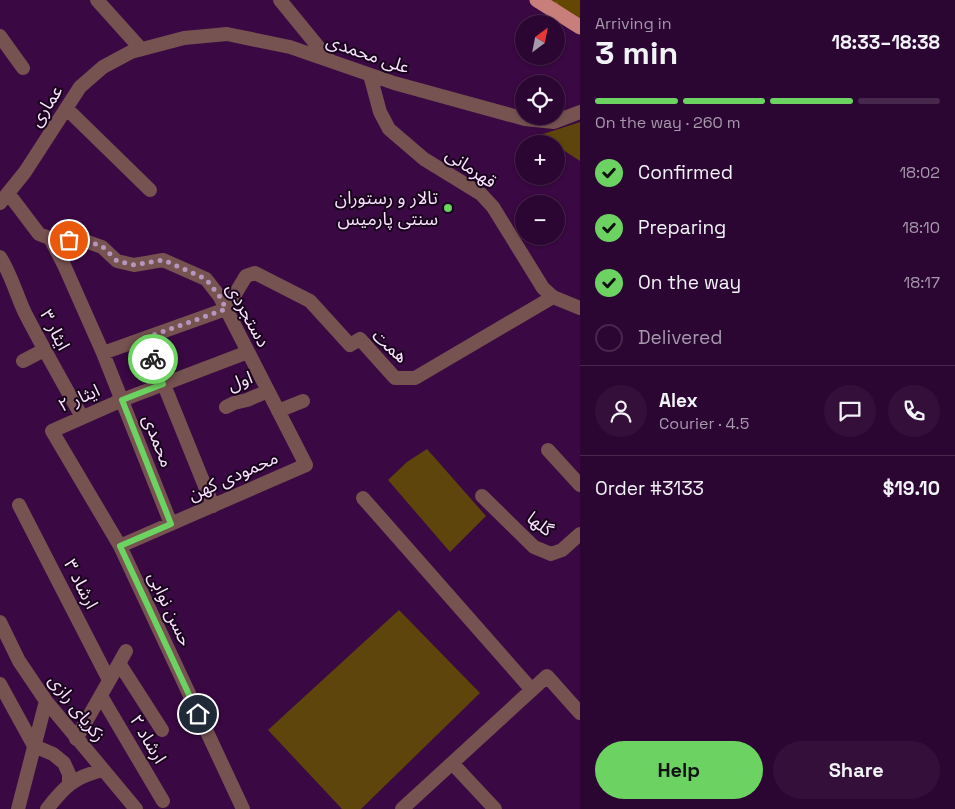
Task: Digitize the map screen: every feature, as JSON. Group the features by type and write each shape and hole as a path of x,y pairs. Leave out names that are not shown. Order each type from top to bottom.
{"main road":[{"path":"537,0 580,27"}],"street":[{"path":"97,0 141,49"},
{"path":"280,0 329,61"},
{"name":"علی محمدی","path":"141,49 184,38 227,34 290,47 404,86 525,119 554,122 580,112"},
{"path":"0,36 23,68"},
{"name":"عماری","path":"2,200 25,172 80,88 102,67 141,49"},
{"name":"قهرمانی","path":"370,75 380,112 389,129 424,159 481,194 494,207 543,288 553,296 580,308"},
{"path":"67,109 150,190"},
{"path":"2,200 39,234 50,238"},
{"name":"دستجردی","path":"50,238 57,241 82,240 102,246 117,261 134,265 163,260 206,279 220,297 306,465"},
{"name":"محمدی","path":"50,238 103,353 171,524"},
{"name":"ایثار ۳","path":"0,257 8,269 14,290 44,350 82,418"},
{"name":"همت","path":"226,309 246,276 255,273 310,301 350,345 360,339 395,378 414,378 553,296"},
{"path":"103,353 226,309"},
{"path":"145,338 213,506"},
{"path":"23,361 44,350"},
{"name":"ایثار ۲","path":"52,431 122,400 248,352"},
{"name":"اول","path":"226,407 268,391"},
{"path":"278,410 303,401"},
{"name":"حسن نوابی","path":"52,431 120,546 242,809"},
{"path":"548,450 580,485"},
{"name":"محمودی کهن","path":"120,546 306,465"},
{"name":"گلها","path":"482,496 534,547 551,554 562,550 580,534"},
{"path":"363,498 532,690"},
{"name":"ارشاد ۳","path":"19,505 109,680"},
{"name":"زکریای رازی","path":"0,622 19,661 46,701 136,809"},
{"name":"ارشاد ۲","path":"109,680 122,657 162,730"},
{"path":"402,809 547,676 580,713"},
{"path":"76,739 109,680"},
{"path":"0,684 34,746 53,754 64,763 69,774 69,783"},
{"name":"ارشاد ۲","path":"101,696 163,800"},
{"path":"18,809 46,701"},
{"path":"452,763 495,809"},
{"path":"47,809 69,783 87,774 103,770"}],"green space":[{"path":"547,0 580,0 580,21"}],"shaded area":[{"path":"580,122 580,161 565,151 565,135 540,135"},
{"path":"427,449 486,516 450,552 388,480 407,462"},
{"path":"399,610 480,693 361,809 342,809 268,730"}],"way so far":[{"path":"69,240 82,240 102,246 117,261 134,265 163,260 206,279 220,297 226,309 145,338 153,359"}],"place":[{"name":"تالار و رستوران سنتی پارمیس","path":"448,208"}],"route":[{"path":"153,359 163,384 122,400 171,524 120,546 198,714"}]}
